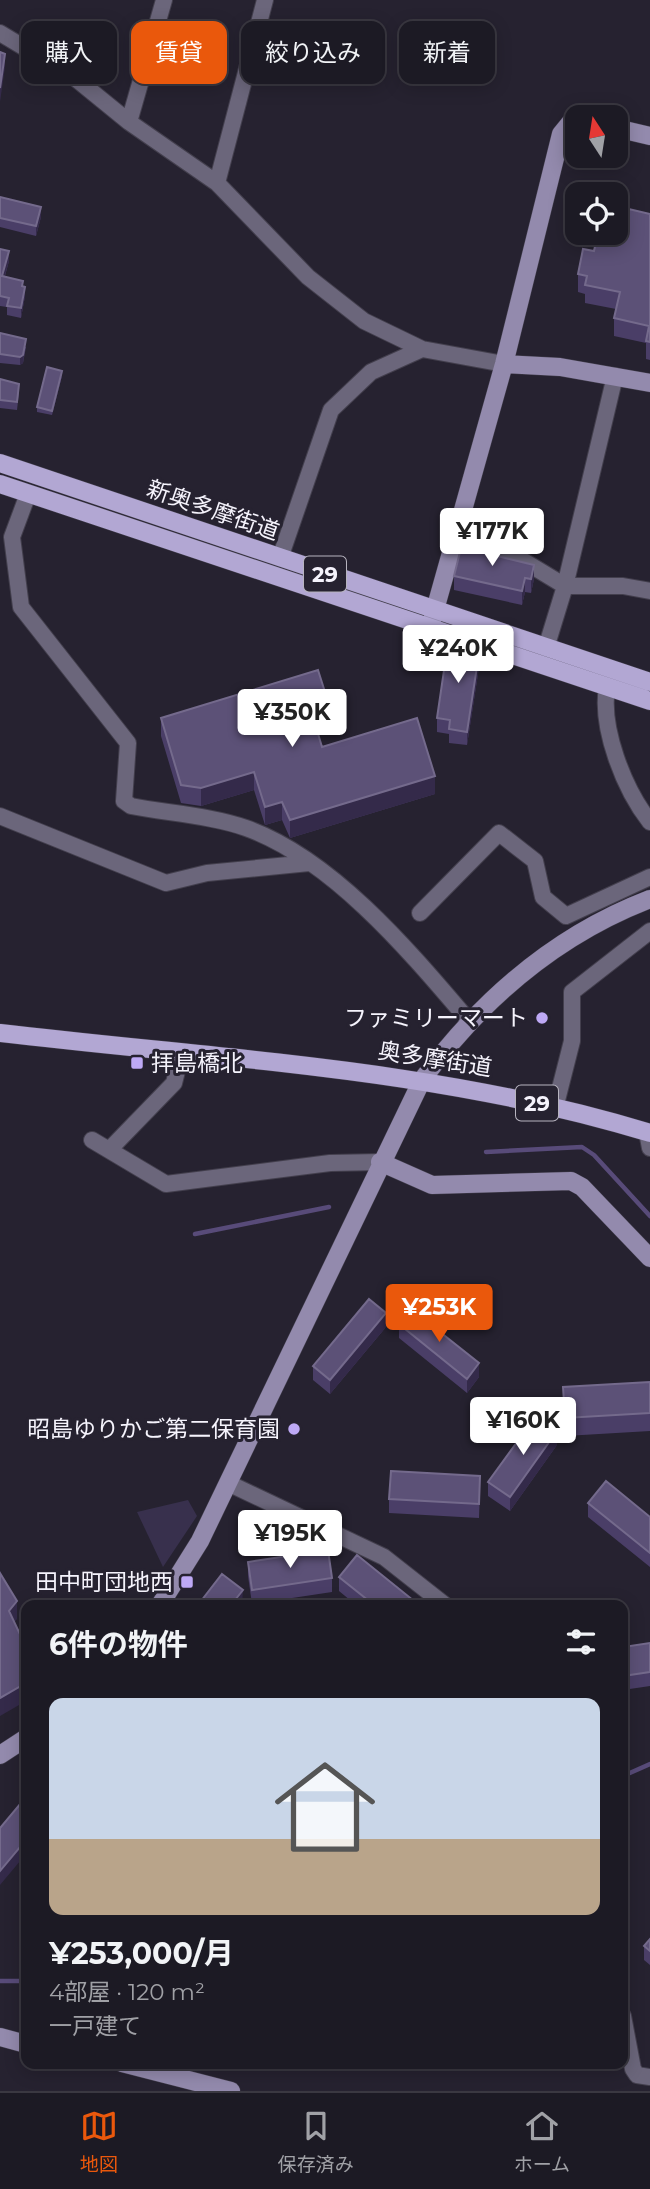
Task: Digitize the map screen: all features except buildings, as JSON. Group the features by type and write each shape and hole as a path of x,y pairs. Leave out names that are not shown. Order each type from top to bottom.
{"main road":[{"name":"新奥多摩街道","path":"0,463 280,558 433,620 546,648 650,682"},
{"name":"29","path":"0,484 433,620 650,701"},
{"name":"奥多摩街道","path":"0,1033 422,1080 510,1096 649,1138"}],"street":[{"path":"129,122 164,0"},
{"path":"217,183 265,0"},
{"path":"0,33 75,78 129,122 217,183 308,277 364,321 422,349 505,365 560,367 650,383"},
{"path":"433,620 505,365 561,134 565,128"},
{"path":"628,131 650,136"},
{"path":"280,558 331,410 371,372 422,349"},
{"path":"546,648 565,586 615,376"},
{"path":"28,494 12,537 21,607 128,743 124,801 131,806 246,827 309,863 390,932 469,1021"},
{"path":"456,538 504,549 565,586 623,586 650,591"},
{"path":"607,687 604,705 608,735 640,808 650,822"},
{"path":"0,816 166,883 207,873 309,863"},
{"path":"420,913 499,833 535,862 543,897 566,916 650,877"},
{"path":"163,1600 200,1541 380,1162 422,1080 469,1021 507,985 570,938 650,899"},
{"path":"555,1108 572,1041 572,992 650,931"},
{"path":"109,1150 174,1083 181,1055"},
{"path":"92,1140 166,1184 330,1163 380,1162 422,1182 437,1185 553,1179 571,1181 582,1187 650,1258"},
{"path":"228,1483 384,1557 439,1600"},
{"path":"0,1755 21,1741"},
{"path":"0,2037 21,2043"},
{"path":"628,2042 633,2069 637,2075 650,2077"},
{"path":"145,2069 231,2091"}],"shaded area":[{"path":"188,1500 197,1516 163,1567 137,1512"}],"waterway":[{"path":"486,1152 582,1147 594,1155 650,1216"},
{"path":"195,1234 329,1207"},
{"path":"628,1774 650,1764"},
{"path":"0,1981 21,1981"}],"place":[{"name":"ファミリーマート","path":"542,1018"},
{"name":"拝島橋北","path":"137,1063"},
{"name":"昭島ゆりかご第二保育園","path":"294,1429"},
{"name":"田中町団地西","path":"187,1582"}]}
